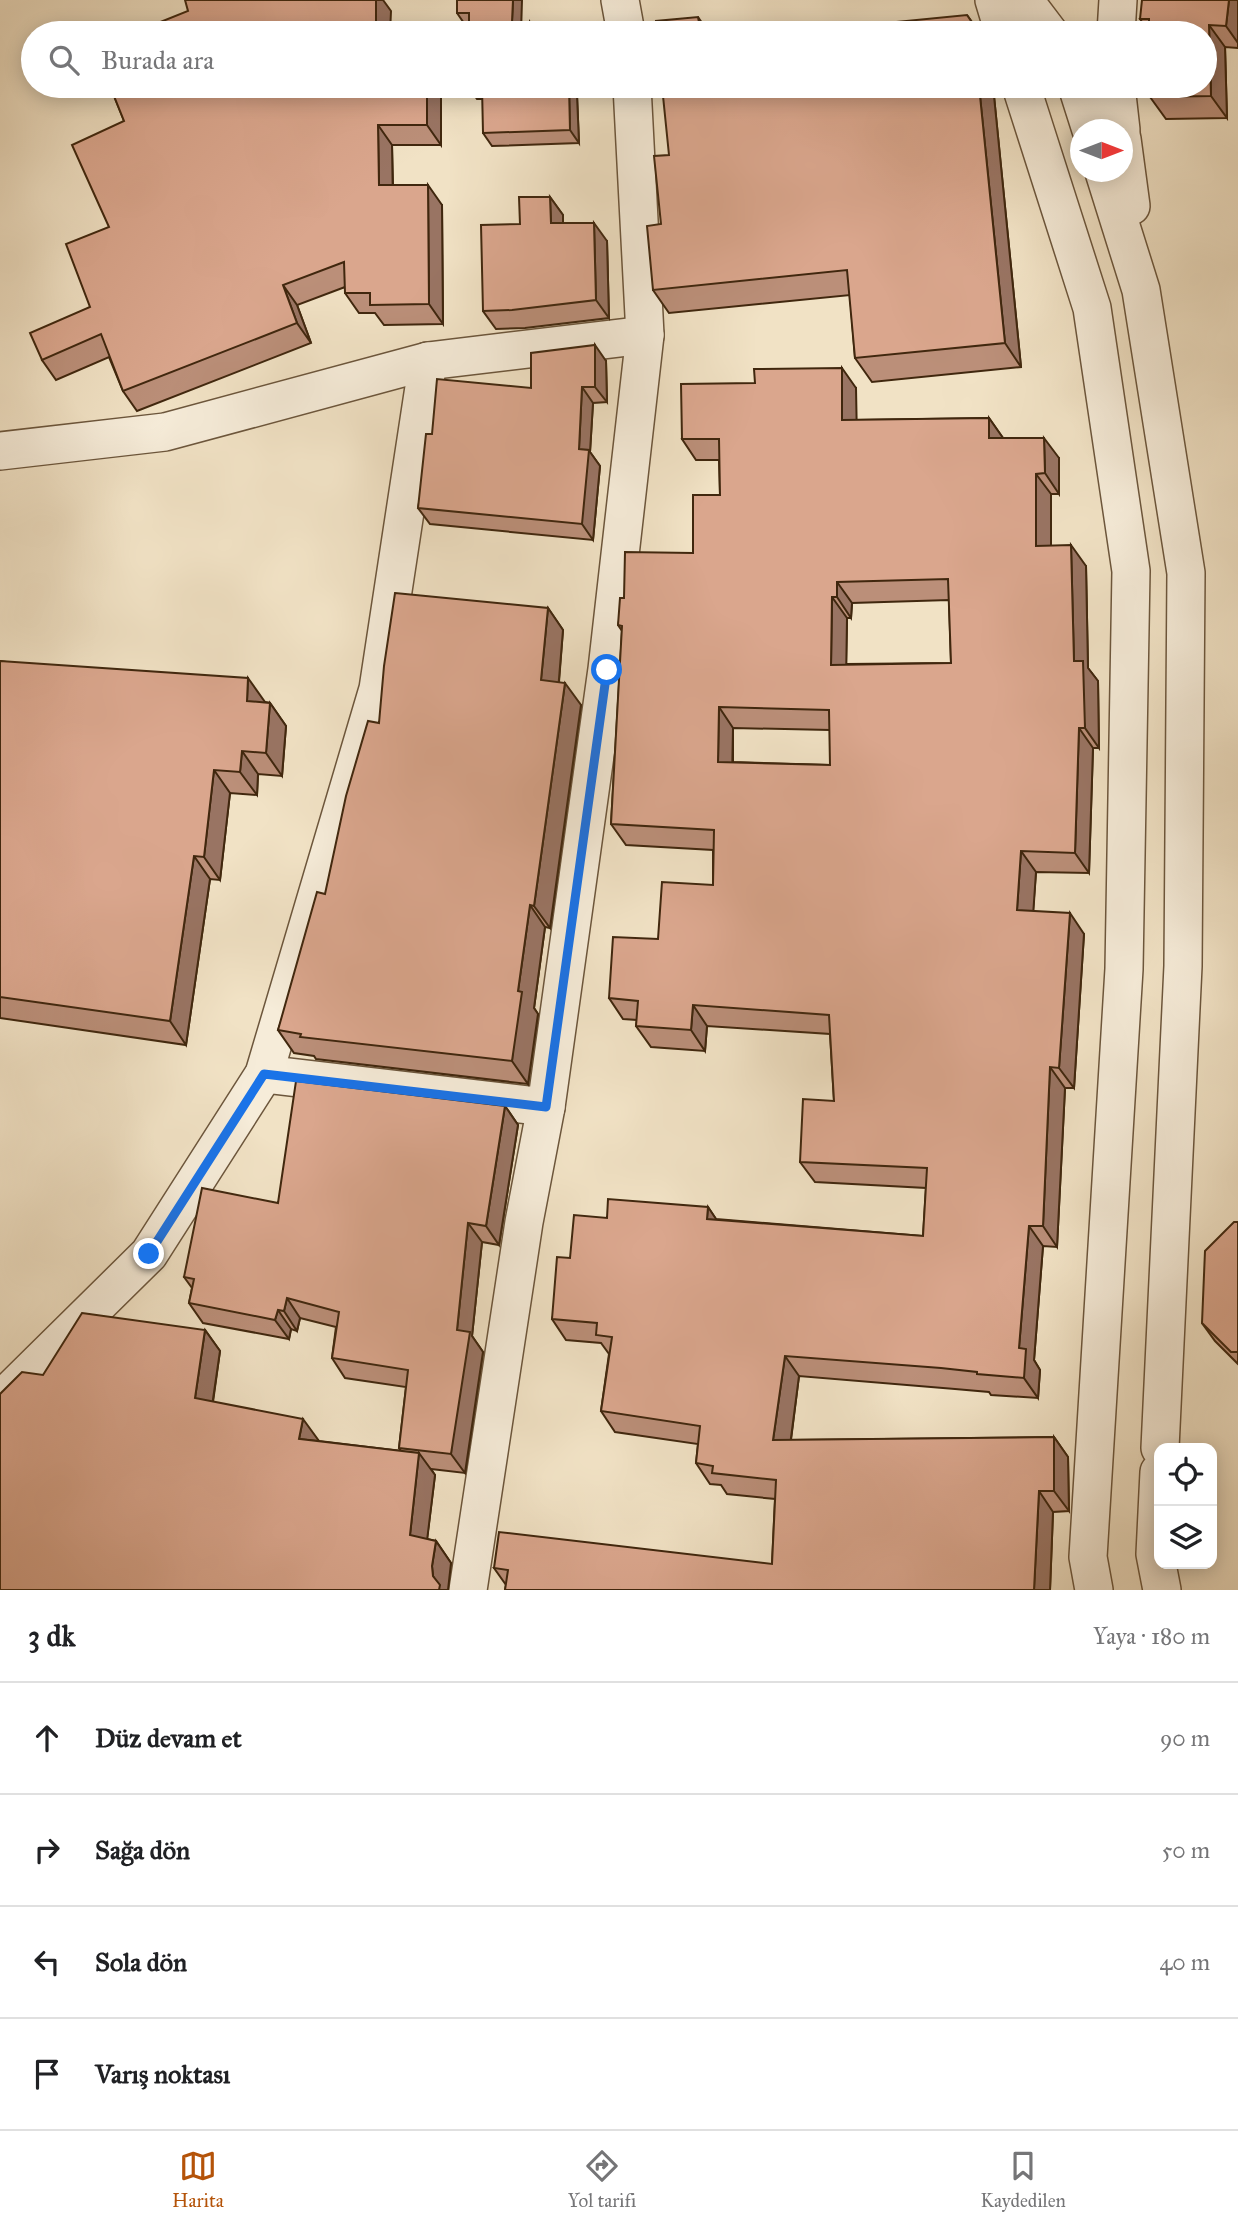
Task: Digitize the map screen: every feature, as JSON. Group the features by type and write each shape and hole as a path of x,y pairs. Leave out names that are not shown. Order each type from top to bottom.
{"street":[{"path":"620,0 624,21"},
{"path":"994,0 1000,21"},
{"path":"1024,0 1040,21"},
{"path":"1117,21 1118,0"},
{"path":"468,1590 524,1222 546,1107 607,670 645,335 633,98"},
{"path":"1025,98 1092,308 1131,571 1124,969 1088,1557 1094,1590"},
{"path":"1081,98 1088,119"},
{"path":"1117,98 1120,119"},
{"path":"1107,182 1141,290"},
{"path":"1127,182 1141,290 1186,573 1183,966 1160,1443"},
{"path":"0,451 165,432 428,361 645,335"},
{"path":"0,1401 149,1254 264,1074 379,689 428,361"},
{"path":"264,1074 546,1107"},
{"path":"1157,1506 1155,1554 1162,1590"}],"building":[{"path":"185,0 376,0 376,21 163,21 188,11"},
{"path":"457,0 513,0 512,21 469,21 469,13 457,13"},
{"path":"1142,0 1229,0 1226,26 1217,25 1217,21 1140,19"},
{"path":"967,15 971,21 906,21"},
{"path":"698,17 699,21 656,21"},
{"path":"115,98 427,98 427,125 378,125 379,185 428,185 429,304 370,305 370,293 345,293 344,262 283,285 297,323 123,391 101,334 42,360 30,333 90,307 66,244 109,227 72,145 124,121"},
{"path":"482,98 569,98 570,130 483,133"},
{"path":"663,98 980,98 1005,343 855,358 847,270 653,290 647,226 661,224 654,156 669,155"},
{"path":"519,197 550,197 551,223 594,223 596,300 483,311 481,225 520,224"},
{"path":"595,345 595,387 582,387 579,449 589,450 582,524 418,508 426,434 432,434 437,379 531,388 531,353"},
{"path":"842,368 842,420 989,418 989,438 1044,438 1045,473 1036,474 1036,546 1071,545 1074,661 1083,661 1085,728 1079,728 1075,853 1021,851 1017,910 1070,913 1059,1068 1050,1067 1043,1226 1029,1226 1019,1348 1026,1349 1024,1378 941,1368 785,1356 773,1440 1054,1437 1054,1491 1039,1491 1034,1590 505,1590 508,1570 494,1568 499,1532 772,1564 776,1480 712,1473 713,1466 696,1463 700,1426 601,1411 612,1337 596,1335 597,1323 552,1319 557,1257 570,1258 574,1215 607,1218 608,1199 708,1207 707,1219 923,1236 927,1168 800,1162 803,1099 834,1101 829,1015 693,1005 691,1030 636,1026 638,1001 609,998 613,937 658,939 662,882 713,885 714,830 611,824 622,626 618,625 620,598 624,598 625,552 693,553 693,495 720,495 719,439 682,439 681,384 755,383 754,369","holes":["948,579 951,663 831,665 832,597 837,597 837,582","719,707 829,710 830,765 718,762"]},
{"path":"395,593 548,608 541,680 565,683 534,906 530,905 512,1061 300,1037 301,1034 278,1030 317,892 325,894 346,796 368,721 379,723"},
{"path":"0,661 248,678 247,701 270,703 266,753 242,751 240,772 214,770 204,857 194,856 170,1021 0,997"},
{"path":"296,1081 505,1106 486,1226 468,1223 457,1330 470,1332 451,1454 399,1448 408,1370 332,1358 339,1312 287,1298 284,1311 278,1310 275,1320 189,1303 194,1279 184,1277 202,1188 278,1203"},
{"path":"1234,1222 1238,1222 1238,1352 1231,1352 1202,1323 1205,1251"},
{"path":"82,1313 205,1330 195,1398 303,1419 299,1439 419,1453 410,1535 436,1541 432,1566 433,1576 440,1585 439,1590 0,1590 0,1394 22,1372 43,1375"}],"route":[{"path":"149,1254 264,1074 546,1107 607,670"}]}
